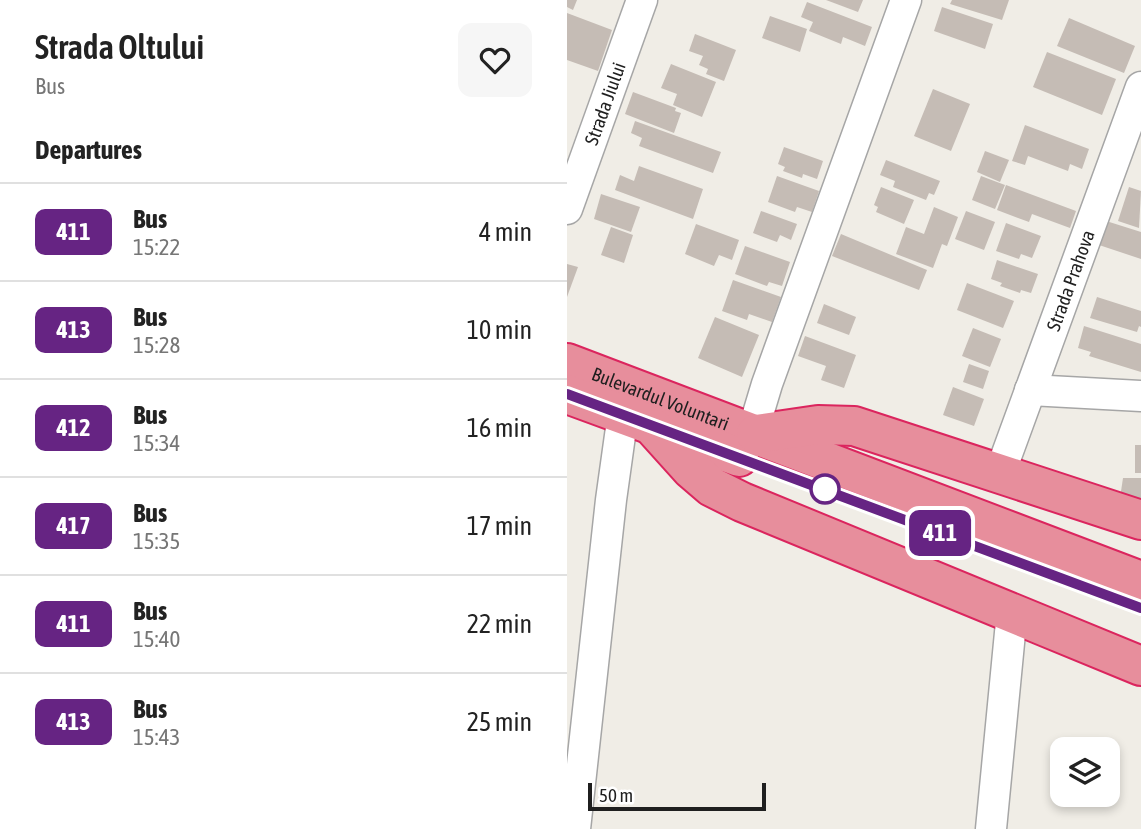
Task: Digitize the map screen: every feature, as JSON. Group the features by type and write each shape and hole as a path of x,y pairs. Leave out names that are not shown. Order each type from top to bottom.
{"highway":[{"name":"Bulevardul Voluntari","path":"567,363 747,446"},
{"name":"Bulevardul Voluntari","path":"567,394 637,419 747,446"},
{"path":"637,419 691,469 722,492 742,502 1141,666"},
{"path":"747,446 818,425 854,426 1141,520"},
{"path":"747,446 1141,582"},
{"path":"747,446 1141,608"}],"street":[{"name":"Strada Jiului","path":"567,209 642,0"},
{"path":"747,446 906,0"},
{"name":"Strada Prahova","path":"1000,473 1141,87"},
{"path":"1030,390 1141,396"},
{"path":"575,829 575,751 611,500 637,419"},
{"path":"991,829 1012,612"}],"building":[{"path":"567,0 577,0 573,10 567,7"},
{"path":"826,0 863,0 858,12"},
{"path":"952,0 1009,0 1002,20 950,4"},
{"path":"807,2 872,27 865,46 843,37 841,44 809,31 813,22 801,17"},
{"path":"942,7 993,24 985,49 934,31"},
{"path":"567,13 612,30 598,71 567,60"},
{"path":"770,16 807,29 800,52 762,38"},
{"path":"1069,18 1135,46 1124,73 1057,46"},
{"path":"695,34 736,50 724,81 706,74 708,69 699,65 703,56 689,51"},
{"path":"1047,52 1116,79 1102,115 1033,87"},
{"path":"671,64 716,82 702,117 673,105 677,94 661,88"},
{"path":"933,89 970,104 951,151 914,136"},
{"path":"633,92 676,108 675,111 681,113 674,133 625,114"},
{"path":"635,121 721,152 713,173 639,146 642,138 631,133"},
{"path":"1025,125 1089,149 1082,169 1070,164 1068,171 1028,156 1025,165 1012,161"},
{"path":"784,147 823,161 817,179 803,174 802,178 783,171 785,167 778,164"},
{"path":"985,151 1009,160 1000,182 977,172"},
{"path":"886,160 940,181 934,195 929,193 926,200 893,187 895,181 880,175"},
{"path":"639,166 703,189 693,219 615,190 620,175 634,181"},
{"path":"777,176 819,191 812,212 797,207 795,212 768,202"},
{"path":"981,176 1005,185 995,209 972,200"},
{"path":"1006,185 1076,211 1070,228 1032,214 1029,222 997,210"},
{"path":"881,187 914,200 904,224 876,212 878,207 874,205"},
{"path":"1129,187 1141,191 1139,228 1118,221"},
{"path":"601,194 640,207 631,232 594,219"},
{"path":"934,207 958,217 947,246 942,244 933,268 896,254 906,227 924,234"},
{"path":"761,211 797,224 791,240 780,235 777,242 753,233"},
{"path":"966,211 995,222 984,250 955,239"},
{"path":"1103,220 1141,232 1141,259 1096,244"},
{"path":"1006,223 1041,236 1032,258 1021,254 1019,259 996,251"},
{"path":"696,224 739,240 732,260 719,255 714,266 685,254"},
{"path":"611,227 633,235 624,263 601,255"},
{"path":"841,234 927,270 919,290 832,256"},
{"path":"745,246 790,262 782,286 769,282 767,286 735,274"},
{"path":"997,260 1038,274 1031,293 1021,290 1020,293 1000,286 1002,283 991,279"},
{"path":"567,264 578,267 567,297"},
{"path":"733,280 781,297 772,322 749,314 747,320 722,311"},
{"path":"967,283 1014,301 1003,328 957,310"},
{"path":"1097,297 1141,311 1141,327 1139,326 1137,332 1090,318"},
{"path":"824,304 856,317 849,335 817,323"},
{"path":"715,317 759,335 742,377 698,358"},
{"path":"1084,326 1141,344 1141,372 1089,356 1091,352 1078,348"},
{"path":"973,328 1001,339 990,367 962,356"},
{"path":"805,336 856,355 844,388 821,380 826,366 798,356"},
{"path":"969,364 989,371 983,389 963,382"},
{"path":"953,387 984,399 974,426 943,415"},
{"path":"1135,445 1141,445 1141,473 1135,473"},
{"path":"1123,478 1141,478 1141,504 1120,498"}],"bus line":[{"name":"411","path":"567,394 1141,608"}]}
